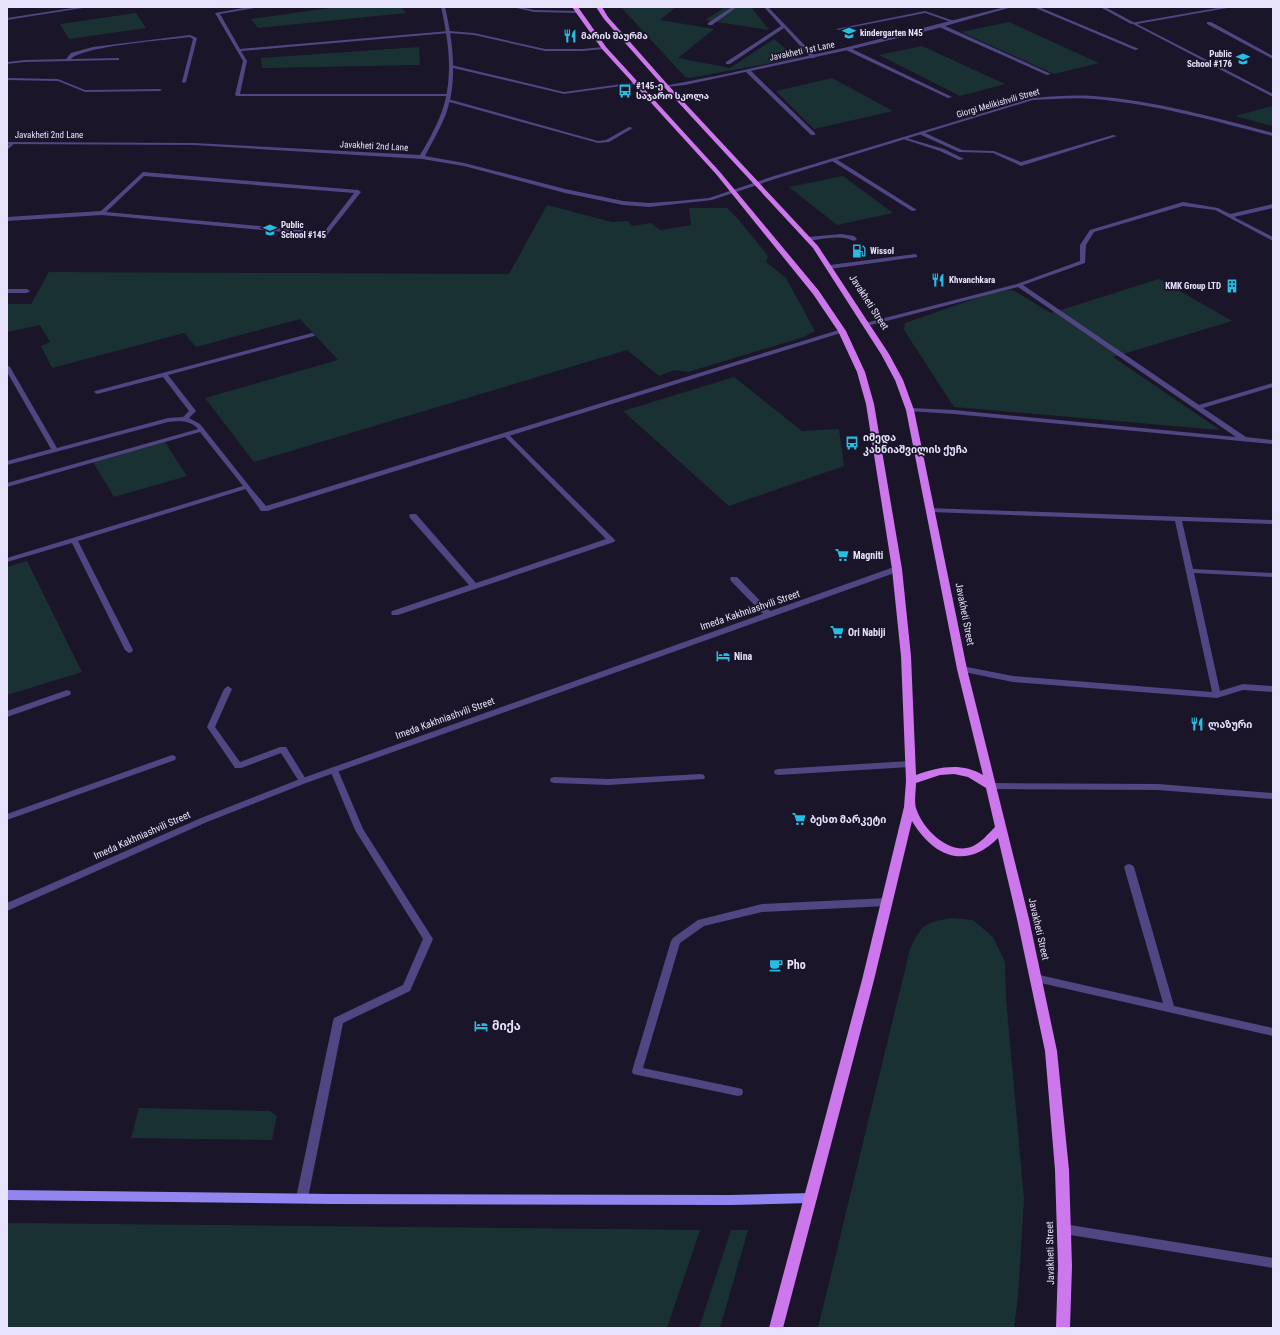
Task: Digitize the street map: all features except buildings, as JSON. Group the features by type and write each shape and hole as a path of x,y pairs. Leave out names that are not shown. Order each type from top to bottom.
{"main road":[{"name":"Javakheti Street","path":"599,7 606,18 666,86 808,239 830,267 886,354 899,380 910,410 962,669 1023,919 1051,1051 1062,1170 1065,1266 1063,1328"},
{"path":"576,10 604,48 746,207 816,293 842,331 861,372 870,404 897,569 906,656 910,807 888,902 776,1328"},
{"path":"910,781 940,770 956,769 970,773 991,786"},
{"path":"910,807 923,831 933,842 945,850 971,852 981,847 1000,829"},
{"path":"7,1195 730,1200 811,1198"}],"street":[{"path":"7,19 87,7"},
{"path":"258,7 217,13 245,61 237,94 448,98 598,142 607,141 631,128"},
{"path":"422,157 438,127 448,98 451,66 449,32 443,7"},
{"path":"514,7 534,11 576,10"},
{"path":"710,24 735,7"},
{"path":"766,7 813,58"},
{"name":"Javakheti 1st Lane","path":"666,86 685,84 813,58 1010,7"},
{"path":"1035,7 1138,49"},
{"path":"1102,7 1273,96"},
{"path":"1133,23 1231,7"},
{"path":"838,29 925,12 955,22"},
{"path":"1209,23 1273,58"},
{"path":"728,63 784,26"},
{"path":"941,26 1049,74"},
{"path":"239,50 449,32 474,34 545,50 582,50 604,48"},
{"path":"67,60 73,54 93,48 190,36 195,38 184,82"},
{"path":"848,49 950,97"},
{"path":"7,63 25,61 117,59"},
{"path":"451,66 564,93 636,83"},
{"path":"748,71 814,134"},
{"path":"7,79 58,80 64,81 78,90 85,91 160,90"},
{"name":"Giorgi Melikishvili Street","path":"756,183 1034,99 1057,96 1098,98 1199,114 1273,135"},
{"path":"921,133 961,151 994,152 1021,164 1115,136"},
{"path":"905,138 942,150 961,159"},
{"name":"Javakheti 2nd Lane","path":"7,143 194,144 422,157 464,165 565,191 623,202 649,205 678,204 710,199 756,183"},
{"path":"7,149 13,143"},
{"path":"834,160 914,210"},
{"path":"7,219 102,214 325,234 358,192 143,174 102,214"},
{"path":"867,324 1019,285 1084,262 1083,245 1092,231 1183,204 1216,209 1273,238"},
{"path":"1230,216 1273,206"},
{"path":"808,239 841,236 854,238"},
{"path":"830,267 871,259 915,256"},
{"path":"1019,285 1244,438"},
{"path":"7,291 27,291"},
{"path":"7,463 168,420 185,418 198,424 264,509 842,331"},
{"path":"97,392 312,335"},
{"path":"7,367 56,450"},
{"path":"164,374 193,411 185,418"},
{"path":"1198,407 1273,385"},
{"path":"910,410 954,412 1244,438 1273,442"},
{"path":"7,485 202,430"},
{"path":"395,613 611,540 506,435"},
{"path":"7,560 247,487"},
{"path":"930,510 1273,522"},
{"path":"413,516 474,586"},
{"path":"1178,519 1217,695"},
{"path":"74,539 129,650"},
{"name":"Imeda Kakhniashvili Street","path":"7,907 204,820 303,781 897,569"},
{"path":"1189,571 1273,575"},
{"path":"734,579 769,614"},
{"path":"962,669 1013,679 1217,695 1243,687 1273,689"},
{"path":"228,689 211,727 238,766 283,749 303,781"},
{"path":"7,714 67,693"},
{"path":"7,817 172,758"},
{"path":"778,772 910,764"},
{"path":"302,1198 338,1021 408,988 428,939 359,830 334,770"},
{"path":"554,780 608,782 702,777"},
{"path":"991,786 1158,787 1273,796"},
{"path":"1129,867 1170,1009"},
{"path":"738,1092 637,1071 676,941 701,923 762,908 888,902"},
{"path":"1035,978 1273,1032"},
{"path":"1064,1229 1273,1263"}],"green space":[{"path":"337,7 401,7 406,13 258,28 251,19"},
{"path":"621,7 676,7 660,20 714,29 678,58 730,68 774,39 797,58 690,78 685,77"},
{"path":"725,7 751,7 769,30 705,20"},
{"path":"136,13 146,28 69,39 60,24"},
{"path":"1009,22 1099,63 1054,74 961,32"},
{"path":"922,46 1005,84 960,96 879,55"},
{"path":"419,47 420,65 262,68 261,58"},
{"path":"832,78 893,111 814,129 776,91"},
{"path":"1273,106 1273,126 1235,116"},
{"path":"843,176 893,213 837,225 789,187"},
{"path":"547,205 612,222 628,221 632,226 651,223 660,230 691,225 689,208 727,208 738,219 768,256 766,262 786,278 815,331 804,337 688,372 674,370 659,376 627,350 254,462 205,398 338,360 300,319 196,347 184,333 52,368 41,346 50,342 40,325 7,332 7,304 31,304 49,272 509,274"},
{"path":"1159,279 1232,321 1113,357 1220,430 954,407 904,330 905,323 994,292 1013,290 1051,313"},
{"path":"734,377 802,431 839,429 844,466 729,506 623,411"},
{"path":"165,442 187,476 114,497 93,462"},
{"path":"27,561 82,672 7,695 7,567"},
{"path":"951,918 973,920 993,937 1005,962 1006,998 1024,1199 1018,1296 1014,1328 818,1328 910,949 918,934 925,926 935,921"},
{"path":"139,1108 270,1111 277,1116 272,1140 131,1138"},
{"path":"9,1223 700,1230 667,1328 7,1328 7,1229"},
{"path":"731,1230 748,1230 720,1328 699,1328"}],"place":[{"name":"kindergarten N45","path":"849,33"},
{"name":"მარის შაურმა","path":"570,36"},
{"name":"Public School #176","path":"1243,59"},
{"name":"#145-ე საჯარო სკოლა","path":"625,91"},
{"name":"Public School #145","path":"270,230"},
{"name":"Wissol","path":"859,251"},
{"name":"Khvanchkara","path":"938,280"},
{"name":"KMK Group LTD","path":"1232,286"},
{"name":"იმედა კახნიაშვილის ქუჩა","path":"852,443"},
{"name":"Magniti","path":"842,555"},
{"name":"Ori Nabiji","path":"837,632"},
{"name":"Nina","path":"723,656"},
{"name":"ლაზური","path":"1197,724"},
{"name":"ბესთ მარკეტი","path":"799,819"},
{"name":"Pho","path":"776,965"},
{"name":"მიქა","path":"481,1026"}]}
